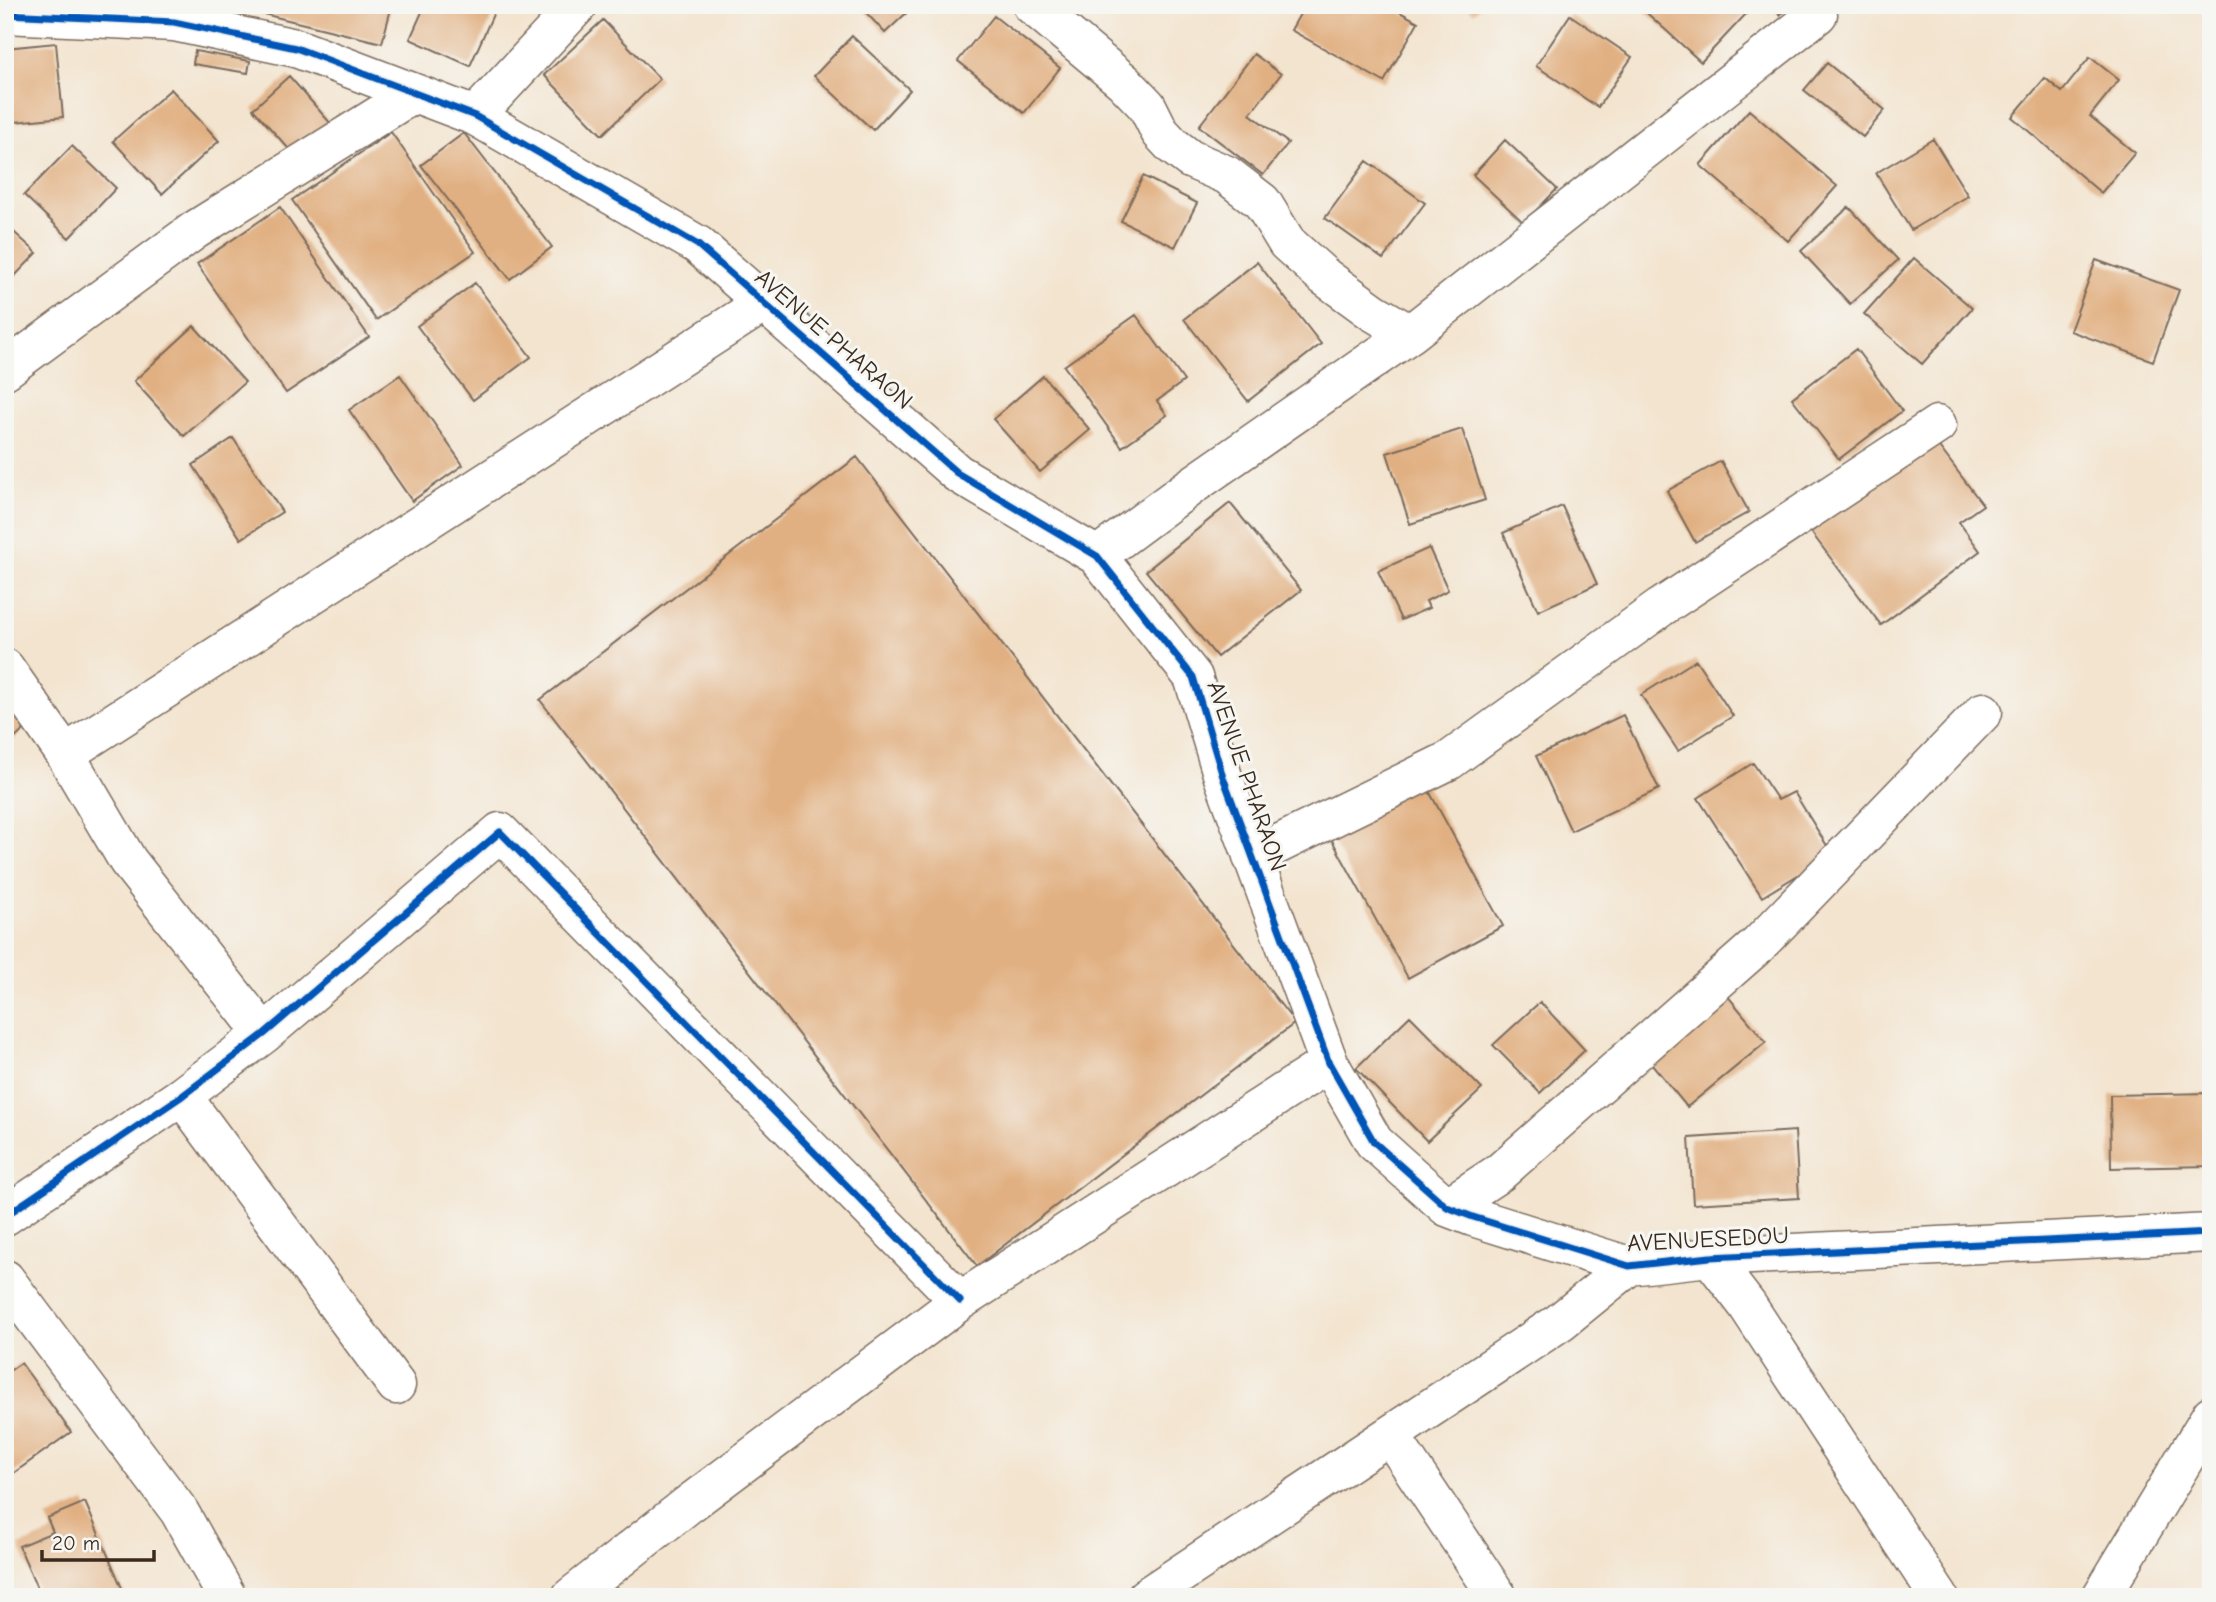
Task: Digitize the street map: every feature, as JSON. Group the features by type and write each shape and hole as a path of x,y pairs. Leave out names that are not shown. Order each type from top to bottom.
{"street":[{"path":"475,116 579,5"},
{"path":"1032,5 1124,82 1147,106 1160,132 1173,146 1190,159 1227,175 1262,202 1280,234 1306,260 1386,322 1410,334"},
{"name":"AVENUE PHARAON","path":"5,14 100,12 174,22 296,48 475,116 698,245 957,473 1097,556 1193,677 1223,777 1329,1063"},
{"path":"1097,556 1190,487 1410,334 1818,14"},
{"path":"5,370 195,230 413,94"},
{"path":"65,754 764,303"},
{"path":"1252,857 1450,760 1660,608 1937,425"},
{"path":"5,667 65,754 128,861 264,1034"},
{"path":"1447,1207 1499,1173 1758,945 1983,712"},
{"path":"5,1216 182,1096 264,1034 500,832 960,1301"},
{"path":"571,1597 689,1504 960,1301 1329,1063"},
{"name":"AVENUESEDOU","path":"1329,1063 1374,1142 1447,1207 1629,1266 1710,1257 2211,1233"},
{"path":"182,1096 396,1385"},
{"path":"1710,1257 1747,1305 1939,1597"},
{"path":"1146,1597 1560,1322 1629,1266"},
{"path":"5,1279 179,1511 227,1597"},
{"path":"2101,1597 2211,1415"},
{"path":"1390,1435 1498,1597"}],"building":[{"path":"252,5 392,5 382,43 251,11"},
{"path":"425,5 484,5 495,10 470,66 410,39"},
{"path":"859,5 915,5 885,33"},
{"path":"1305,5 1387,5 1418,22 1384,82 1291,30"},
{"path":"1465,5 1481,5 1474,13"},
{"path":"1638,5 1736,5 1746,14 1701,62"},
{"path":"1769,5 1788,5 1780,15"},
{"path":"1570,15 1632,57 1598,107 1536,66"},
{"path":"994,16 1060,68 1024,113 958,61"},
{"path":"603,20 660,79 602,135 544,75"},
{"path":"852,36 910,90 873,130 814,76"},
{"path":"56,43 63,117 5,123 5,48"},
{"path":"195,51 250,61 248,73 193,64"},
{"path":"1254,54 1281,74 1250,114 1288,143 1263,175 1199,126"},
{"path":"2090,57 2119,80 2090,116 2135,153 2101,193 2012,117 2045,78 2062,92"},
{"path":"1827,63 1885,110 1863,137 1804,90"},
{"path":"289,76 332,125 296,157 253,109"},
{"path":"171,89 219,141 162,194 113,141"},
{"path":"1749,110 1837,186 1788,241 1700,165"},
{"path":"391,132 475,252 376,320 292,200"},
{"path":"464,133 552,247 510,279 421,165"},
{"path":"1933,139 1968,196 1911,230 1876,173"},
{"path":"1505,140 1557,189 1524,223 1473,175"},
{"path":"72,146 116,188 69,238 24,195"},
{"path":"1367,161 1425,203 1383,259 1325,218"},
{"path":"1143,176 1197,203 1175,247 1121,221"},
{"path":"280,207 369,337 286,393 197,264"},
{"path":"1849,207 1898,260 1850,304 1801,251"},
{"path":"5,224 37,253 5,286"},
{"path":"1914,258 1972,308 1922,364 1864,314"},
{"path":"2096,260 2179,290 2153,361 2070,331"},
{"path":"1257,262 1321,344 1248,401 1184,319"},
{"path":"475,283 531,357 473,400 417,326"},
{"path":"1136,315 1184,381 1157,401 1167,415 1122,447 1064,366"},
{"path":"194,326 245,382 184,436 134,381"},
{"path":"1856,349 1902,411 1839,459 1792,398"},
{"path":"400,375 463,465 412,501 349,410"},
{"path":"1043,376 1090,430 1040,472 993,419"},
{"path":"1462,429 1485,500 1410,524 1387,453"},
{"path":"233,438 282,512 241,539 193,465"},
{"path":"1934,440 1983,505 1959,522 1980,551 1881,625 1811,532"},
{"path":"857,457 1295,1023 977,1266 540,700"},
{"path":"1721,461 1749,512 1695,542 1667,491"},
{"path":"1230,503 1301,590 1217,657 1146,571"},
{"path":"1562,506 1597,584 1538,611 1503,533"},
{"path":"1429,548 1448,590 1426,601 1429,608 1401,620 1378,571"},
{"path":"1696,660 1733,716 1678,751 1641,695"},
{"path":"5,689 35,719 5,748"},
{"path":"1623,715 1659,789 1571,831 1536,756"},
{"path":"1753,763 1778,800 1794,792 1832,854 1762,897 1698,798"},
{"path":"1424,782 1503,926 1408,978 1328,833"},
{"path":"1726,994 1766,1042 1687,1107 1647,1058"},
{"path":"1540,1002 1585,1050 1540,1093 1493,1045"},
{"path":"1410,1016 1482,1089 1427,1141 1356,1068"},
{"path":"2211,1093 2211,1166 2111,1168 2110,1095"},
{"path":"1795,1131 1799,1198 1693,1204 1689,1138"},
{"path":"21,1363 71,1432 8,1477 5,1473 5,1374"},
{"path":"85,1502 125,1595 41,1597 19,1546 53,1532 47,1518"}],"cycle path":[{"path":"5,14 174,22 296,48 475,116 698,245 957,473 1097,556 1193,677 1223,777 1329,1063 1374,1142 1447,1207 1629,1266 1710,1257 2211,1233"},
{"path":"5,1216 182,1096 264,1034 500,832 960,1301"}]}
